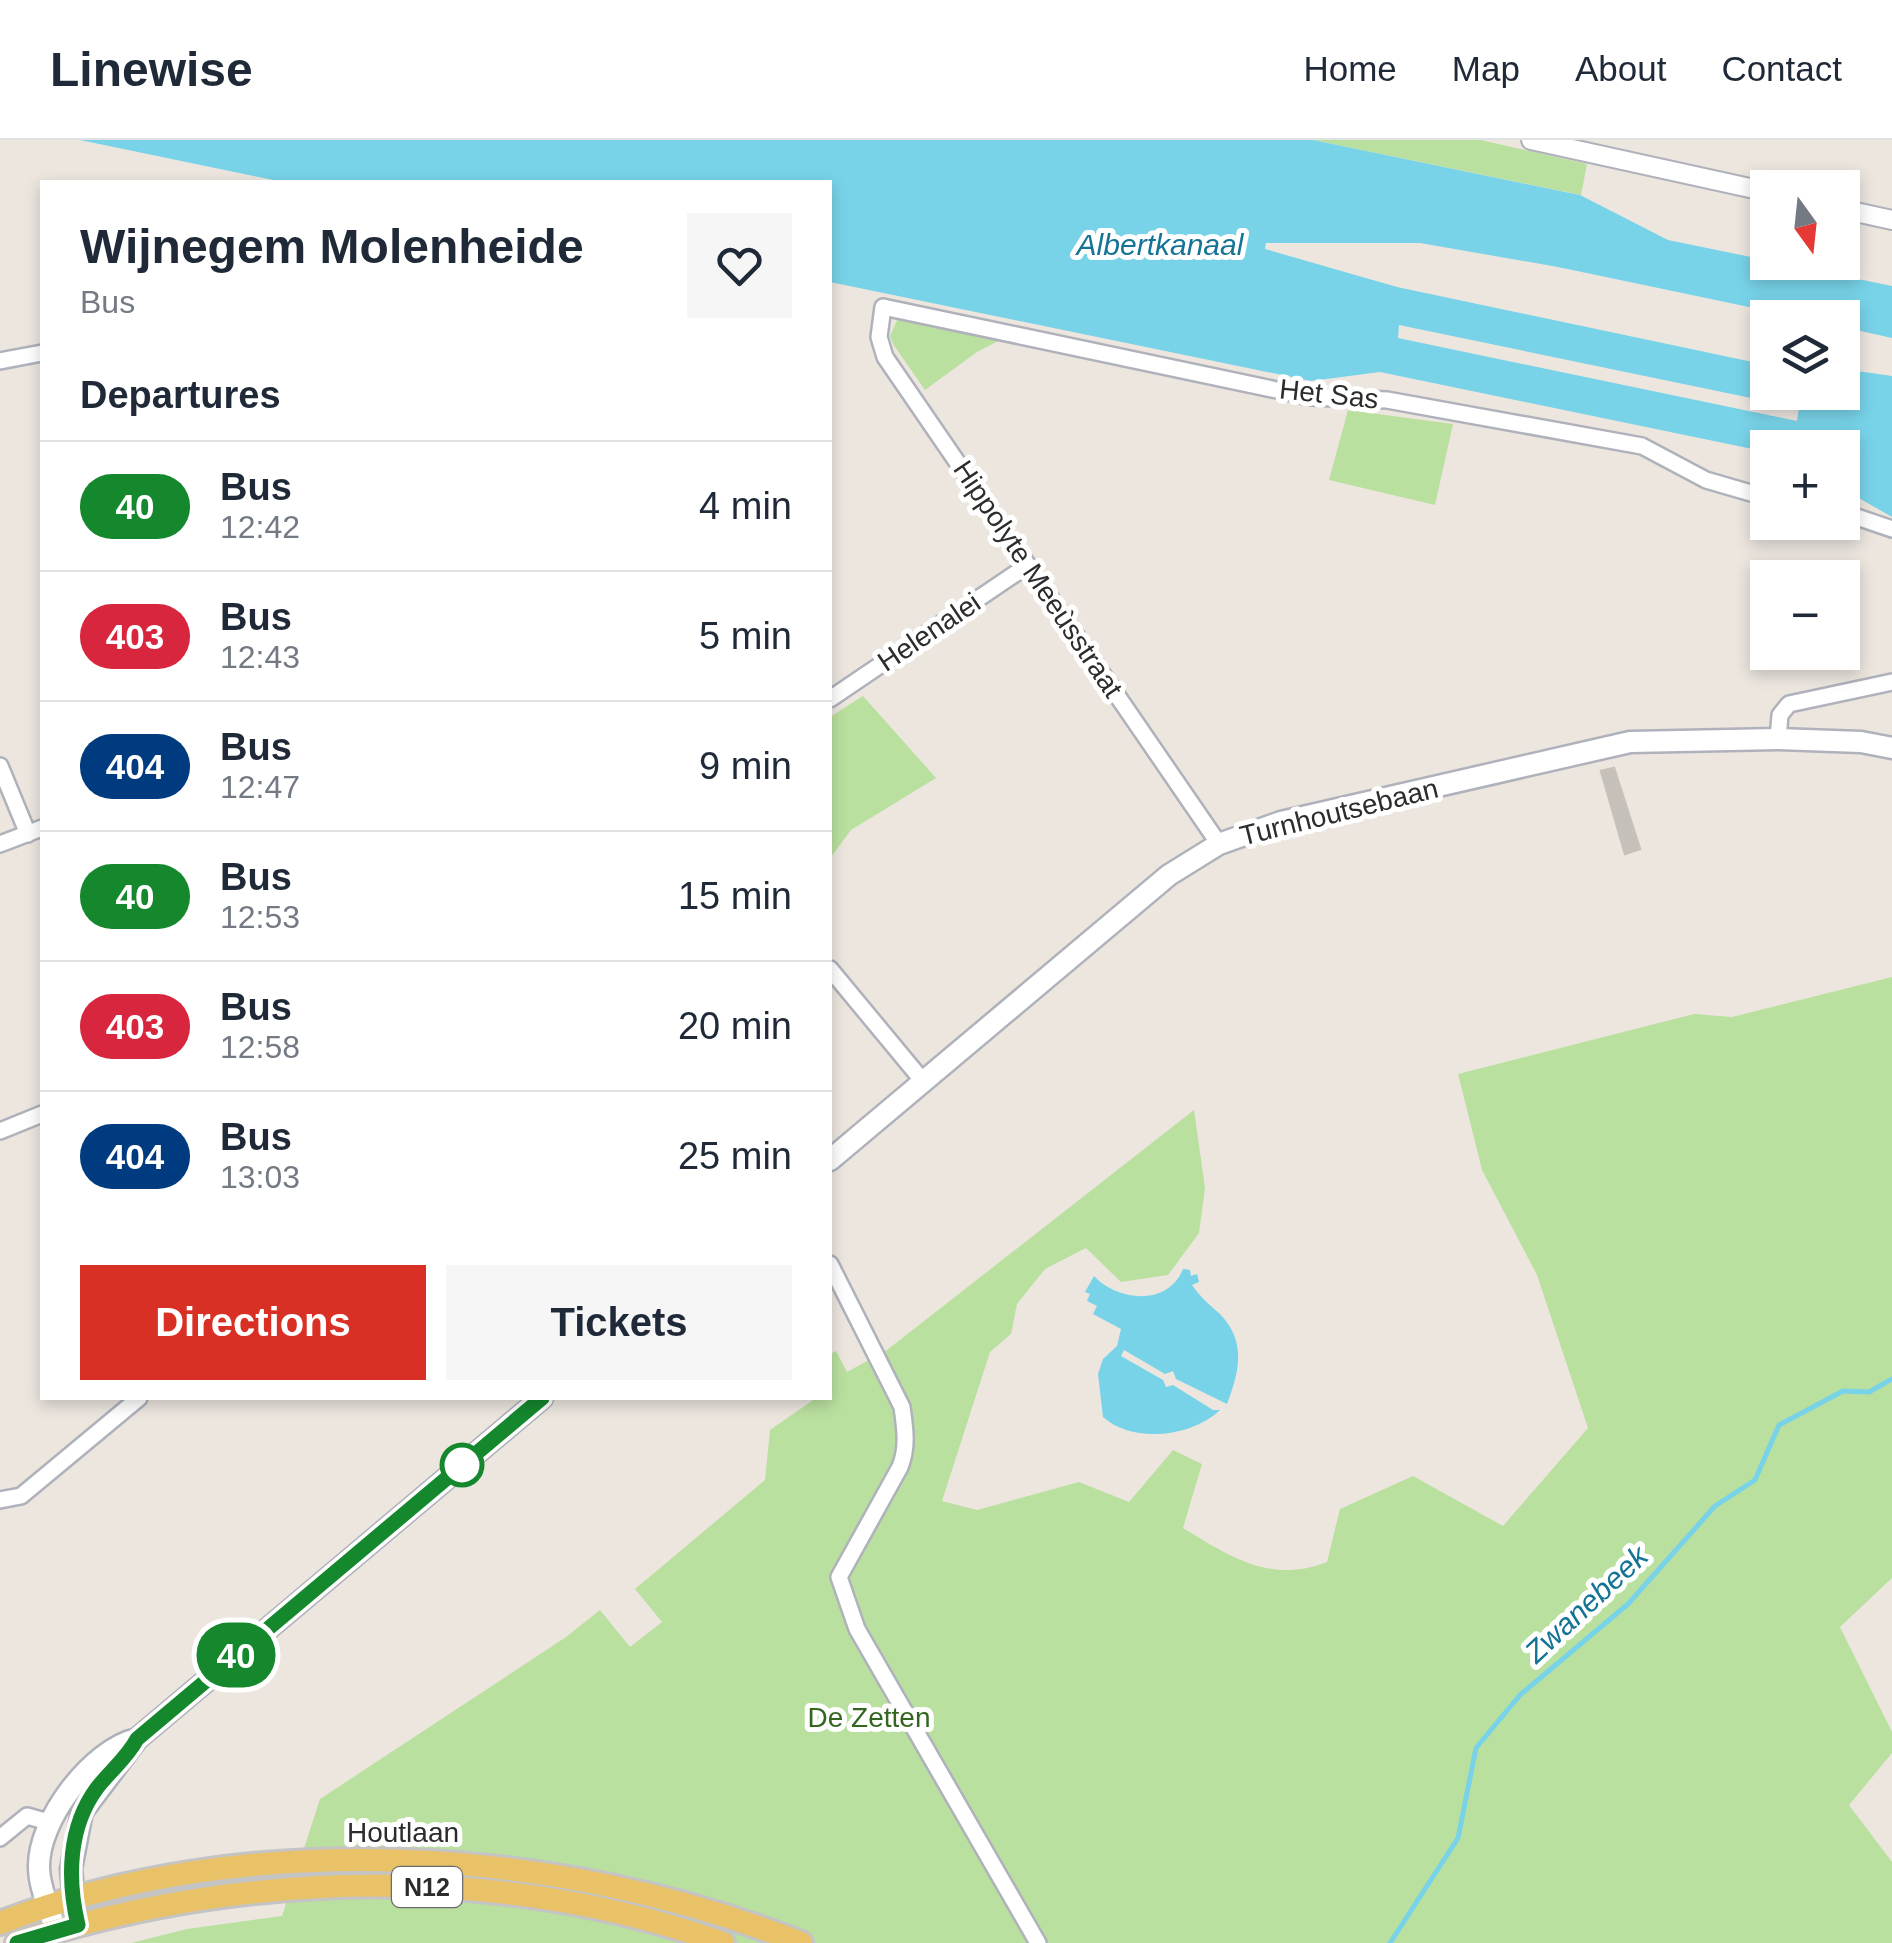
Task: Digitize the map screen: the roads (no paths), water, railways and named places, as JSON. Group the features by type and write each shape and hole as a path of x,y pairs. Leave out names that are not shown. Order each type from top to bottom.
{"main road":[{"name":"Turnhoutsebaan","path":"832,1158 1169,875 1219,844 1280,822 1621,744 1778,739 1861,742 1892,748"},
{"path":"67,1928 76,1830 93,1793 137,1739 540,1400"},
{"path":"67,1928 48,1906 38,1870 52,1824 86,1770 118,1743 137,1739"},
{"path":"52,1824 76,1830"},
{"name":"Houtlaan","path":"0,1922 48,1906 187,1875 288,1863 478,1863 561,1874 655,1894 801,1943"},
{"name":"Houtlaan","path":"17,1943 67,1928 270,1891 402,1886 478,1889 560,1902 659,1923 722,1943"}],"street":[{"path":"1532,140 1750,188"},
{"path":"1860,213 1892,220"},
{"name":"Het Sas","path":"884,307 1310,397 1388,400 1642,446 1706,480 1750,493"},
{"name":"Hippolyte Meeùsstraat","path":"884,307 880,337 885,357 1219,844"},
{"path":"0,361 40,354"},
{"path":"1860,518 1892,529"},
{"name":"Helenalei","path":"832,698 1028,564"},
{"path":"1778,739 1780,715 1785,706 1892,682"},
{"path":"0,766 35,831 0,844"},
{"path":"832,971 922,1080"},
{"path":"0,1131 40,1115"},
{"path":"832,1268 902,1407 906,1433 906,1453 900,1468 839,1577 843,1596 857,1629 1038,1943"},
{"path":"0,1500 21,1496 138,1400"},
{"path":"0,1838 27,1816 52,1824"}],"water":[{"name":"Albertkanaal","path":"80,140 1313,140 1580,195 1668,240 1750,257 1750,280 1860,279 1892,286 1892,338 1860,331 1860,300 1750,300 1750,307 1420,243 1266,243 1265,249 1397,287 1750,361 1750,398 1399,325 1398,338 1797,421 1799,410 1860,410 1860,371 1892,376 1892,517 1860,499 1860,430 1750,430 1750,448 1380,372 1311,381 832,282 832,180 273,180"},
{"path":"1183,1269 1190,1270 1191,1276 1197,1274 1199,1282 1192,1285 1234,1335 1237,1369 1227,1404 1176,1379 1173,1371 1165,1374 1124,1350 1121,1356 1163,1380 1166,1387 1173,1385 1213,1410 1220,1410 1194,1426 1162,1434 1115,1426 1103,1417 1098,1374 1103,1359 1117,1346 1121,1329 1093,1314 1097,1306 1087,1301 1090,1294 1085,1292 1094,1276 1128,1295 1154,1295 1166,1290"}],"waterway":[{"name":"Zwanebeek","path":"1390,1943 1458,1838 1476,1748 1520,1695 1628,1604 1715,1506 1755,1480 1779,1425 1843,1391 1869,1392 1892,1379"}],"park label":[{"name":"De Zetten","path":"869,1717"}]}
